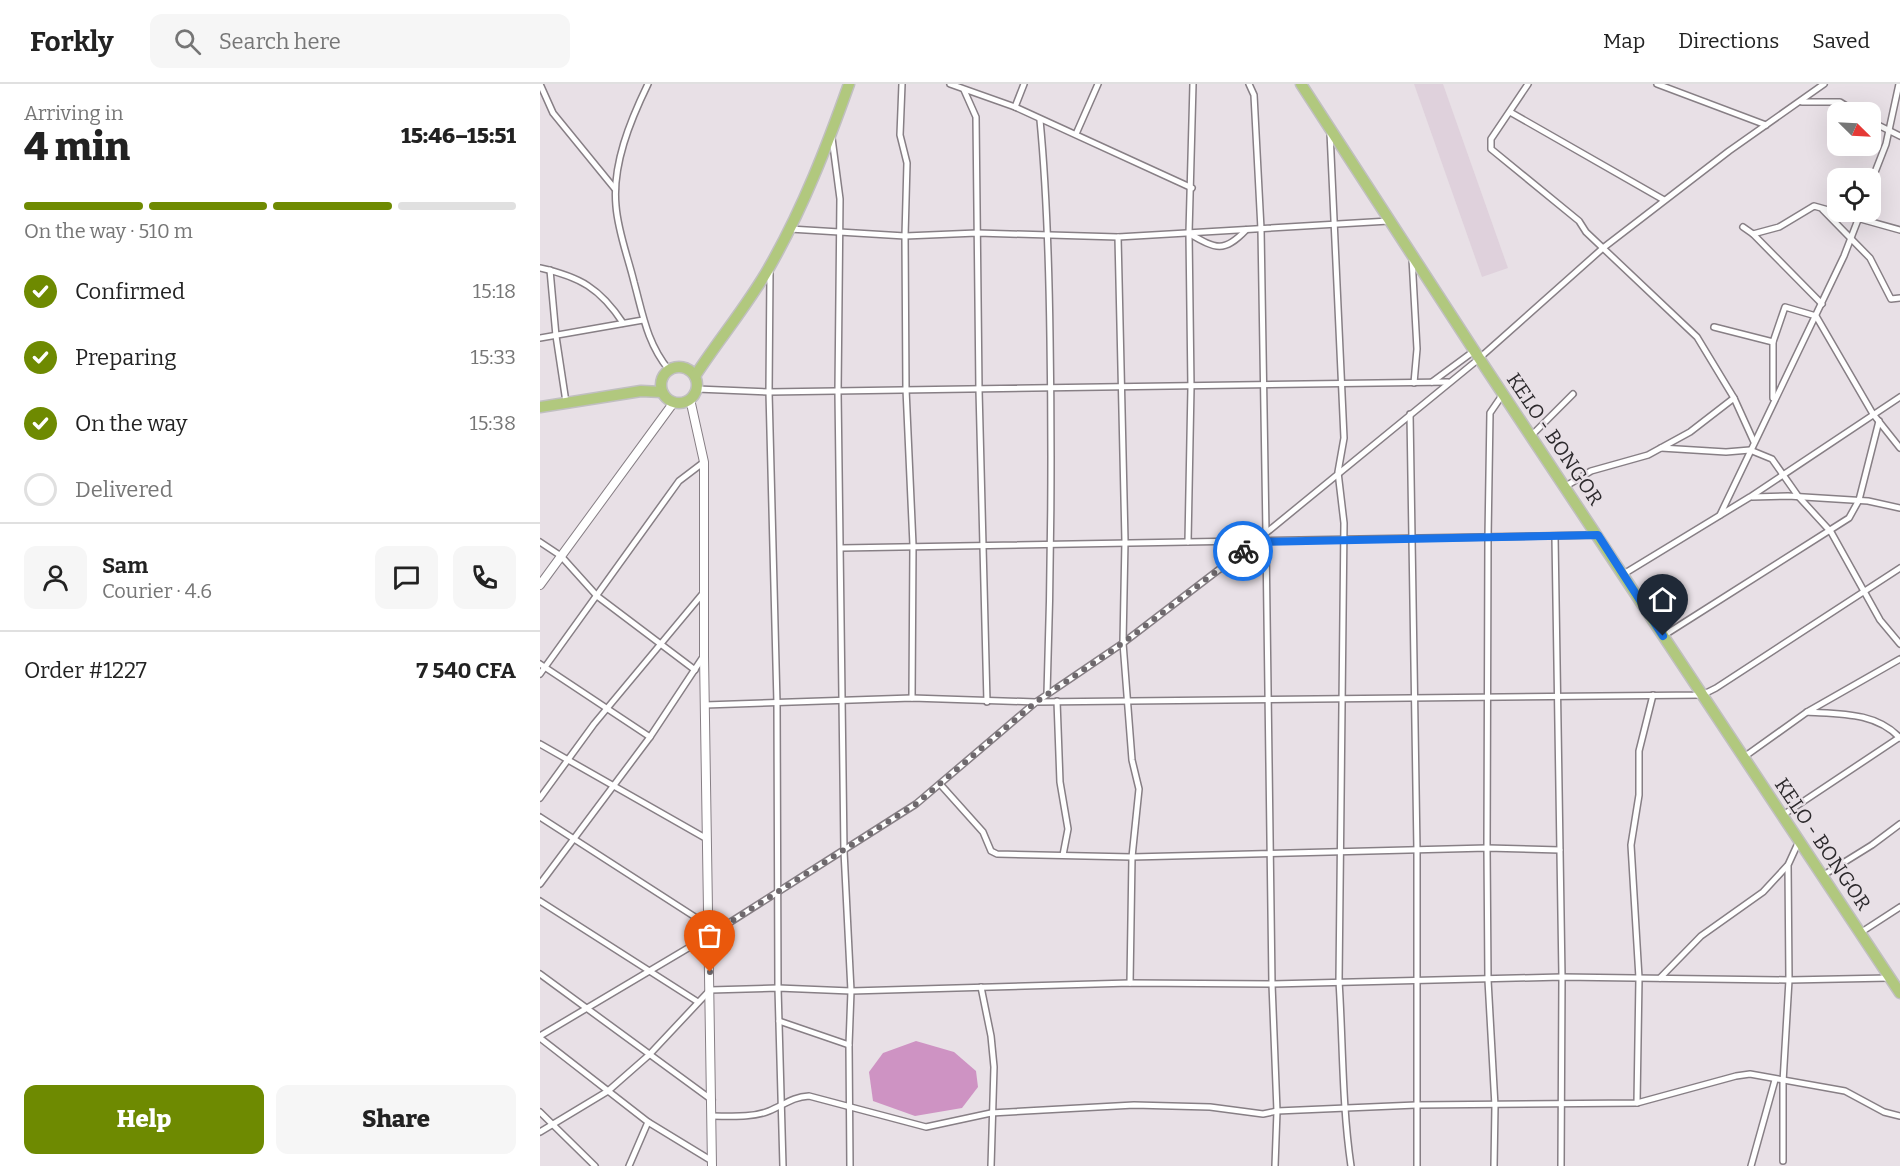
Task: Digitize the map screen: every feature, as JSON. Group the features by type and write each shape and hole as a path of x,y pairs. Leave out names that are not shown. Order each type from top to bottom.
{"highway":[{"path":"540,407 641,391 662,392 674,402 690,399 697,389 695,376 770,267 790,229 832,133 849,84"},
{"name":"KELO - BONGOR","path":"1301,84 1412,257 1566,486 1622,575 1897,986"},
{"path":"641,391 710,352"},
{"path":"685,368 695,376"},
{"path":"662,392 666,375"}],"street":[{"path":"540,84 553,113 615,189"},
{"path":"648,84 623,149 615,189 616,208 643,320 666,375"},
{"path":"902,84 900,135 907,163 906,389 913,545 912,698"},
{"path":"950,84 1015,107 1192,188"},
{"path":"1015,107 1024,84"},
{"path":"1076,134 1098,84"},
{"path":"1188,542 1192,84"},
{"path":"1249,84 1254,95 1261,229 1266,532"},
{"path":"1528,84 1491,138 1491,148 1580,221 1586,232 1697,337 1734,398 1754,442"},
{"path":"1657,84 1766,125"},
{"path":"712,1163 648,1122 540,1037 649,972 710,931 778,892 916,804 1036,702 1123,643 1255,542 1449,382 1477,354 1603,248 1664,200 1824,84"},
{"path":"1876,168 1889,130 1899,84"},
{"path":"964,90 976,117 979,390 987,702"},
{"path":"1800,102 1827,102"},
{"path":"1510,112 1664,200"},
{"path":"1040,120 1049,234 1052,390 1052,543 1047,694"},
{"path":"1881,126 1900,136"},
{"path":"1330,127 1344,438 1338,472 1344,506 1339,981 1344,1056 1343,1109 1351,1166"},
{"path":"832,133 840,199 838,392 842,548 844,851 851,991 850,1166"},
{"path":"1753,234 1779,227 1814,206 1827,210"},
{"path":"1821,208 1870,258 1891,299 1900,298"},
{"path":"790,229 905,236 977,233 1118,237 1389,221"},
{"path":"1720,515 1816,316 1857,222"},
{"path":"1869,222 1900,230"},
{"path":"1743,227 1753,234 1821,304"},
{"path":"1189,233 1212,247 1222,248 1236,241 1246,230"},
{"path":"1118,237 1125,541 1123,643 1132,760 1139,789 1132,857 1130,983"},
{"path":"1412,257 1417,349 1414,383"},
{"path":"770,267 770,392 777,703 778,988 783,1166"},
{"path":"540,268 580,280 597,290 622,323"},
{"path":"550,270 556,336 566,402"},
{"path":"1773,402 1773,342 1785,307 1816,316 1874,414 1898,442 1900,448"},
{"path":"540,338 643,320"},
{"path":"1714,327 1773,342"},
{"path":"1431,383 1477,354"},
{"path":"697,389 838,392 906,389 1052,390 1449,382"},
{"path":"1494,1166 1496,1106 1488,980 1488,538 1490,412 1503,394"},
{"path":"1532,435 1573,394"},
{"path":"1622,575 1670,548 1750,497 1900,397"},
{"path":"1566,486 1591,471 1633,461 1661,448 1709,420 1734,398"},
{"path":"690,399 704,462 704,656 709,839 712,1163"},
{"path":"540,585 674,402"},
{"path":"1410,414 1417,850 1417,1166"},
{"path":"1663,636 1831,532 1849,518 1859,500 1879,421"},
{"path":"1661,448 1726,452 1750,450 1772,459 1798,496 1831,532 1880,620 1900,644"},
{"path":"540,674 542,666 597,596 679,481 704,462"},
{"path":"1750,497 1798,496 1859,500 1900,508"},
{"path":"842,548 1125,541 1266,542 1598,535"},
{"path":"1555,537 1562,977 1561,1166"},
{"path":"540,542 561,556 597,596 695,670"},
{"path":"1266,542 1272,984 1277,1111 1275,1166"},
{"path":"705,705 912,698 1036,702 1489,695 1702,695 1900,568"},
{"path":"540,798 606,709 704,592"},
{"path":"540,884 572,838 650,737 704,656"},
{"path":"1743,758 1807,712 1900,659"},
{"path":"542,666 650,737"},
{"path":"1637,1103 1639,978 1631,845 1639,795 1639,751 1653,695"},
{"path":"1057,701 1060,782 1068,829 1063,855"},
{"path":"1783,815 1900,738 1880,722 1864,717 1807,712"},
{"path":"540,744 709,839"},
{"path":"940,784 982,832 991,851 997,854 1132,857 1487,848 1560,850"},
{"path":"540,817 710,931"},
{"path":"1822,876 1900,824"},
{"path":"1660,978 1701,936 1763,892 1788,865 1799,841"},
{"path":"1783,1161 1783,1082 1789,980 1788,865"},
{"path":"540,901 698,1002"},
{"path":"1860,933 1900,907"},
{"path":"540,974 712,1100"},
{"path":"540,1132 608,1091 649,1055 710,990 778,988 851,991 1130,983 1272,984 1562,977 1789,980 1897,986"},
{"path":"981,987 992,1036 994,1067 991,1166"},
{"path":"779,1021 849,1045"},
{"path":"712,1116 747,1115 769,1111 794,1097 809,1096 926,1126 991,1113 1134,1105 1210,1107 1263,1114 1277,1111 1416,1105 1562,1106 1637,1103 1736,1076 1761,1076 1783,1082 1845,1091 1884,1112 1900,1116"},
{"path":"1751,1166 1775,1080"},
{"path":"540,1112 595,1166"},
{"path":"629,1166 648,1122"}],"shaded area":[{"path":"1414,84 1443,84 1508,268 1482,277"},
{"path":"916,1041 954,1052 976,1071 978,1087 962,1108 915,1116 873,1101 869,1072 883,1053"}],"way so far":[{"path":"710,972 710,935 916,804 1036,702 1123,643 1243,551"}],"route":[{"path":"1243,551 1255,542 1598,535 1663,636"}]}
